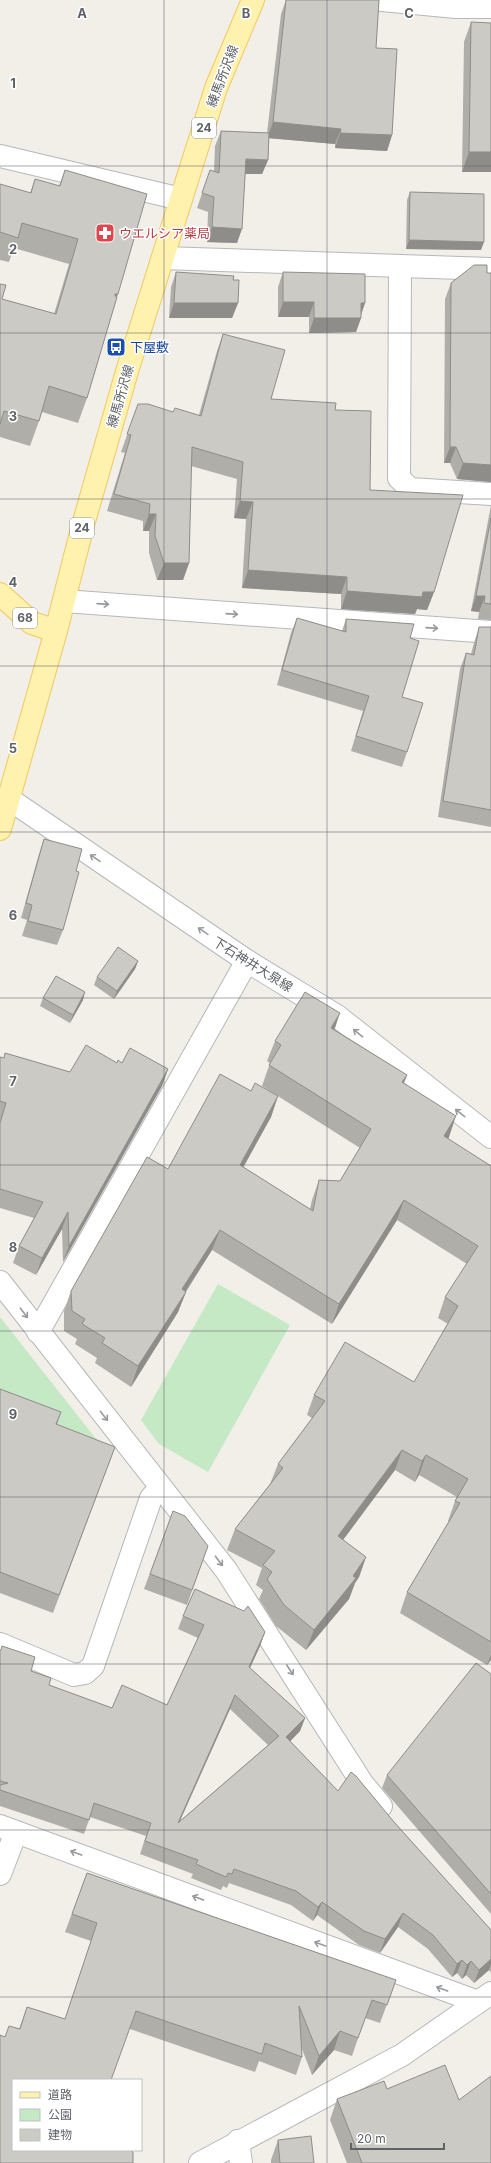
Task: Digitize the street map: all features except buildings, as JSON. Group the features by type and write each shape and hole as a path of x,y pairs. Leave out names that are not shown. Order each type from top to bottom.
{"main road":[{"name":"練馬所沢線","path":"4,796 56,631 86,512 128,368 216,88 253,0"},
{"name":"68","path":"0,594 32,623 56,631"},
{"name":"24","path":"0,829 4,796"}],"street":[{"path":"382,0 456,7 491,7"},
{"path":"0,156 181,199"},
{"path":"163,258 491,269"},
{"path":"400,266 398,478 410,488 491,494"},
{"path":"64,601 491,632"},
{"name":"下石神井大泉線","path":"4,796 247,961 337,1016 491,1137"},
{"path":"38,1332 247,961"},
{"path":"0,1282 160,1488 184,1515 226,1570 362,1783 393,1822"},
{"path":"0,1644 74,1674 85,1673 93,1666 151,1498 160,1488"},
{"path":"0,1874 8,1829 485,1998"},
{"path":"200,2163 238,2141 402,2055 485,1998"},
{"path":"238,2141 241,2163"}],"green space":[{"path":"218,1284 290,1325 208,1472 159,1444 141,1420"},
{"path":"0,1317 111,1458 109,1465 0,1409"}],"place":[{"name":"ウエルシア薬局","path":"105,233"},
{"name":"下屋敷","path":"116,347"}]}
